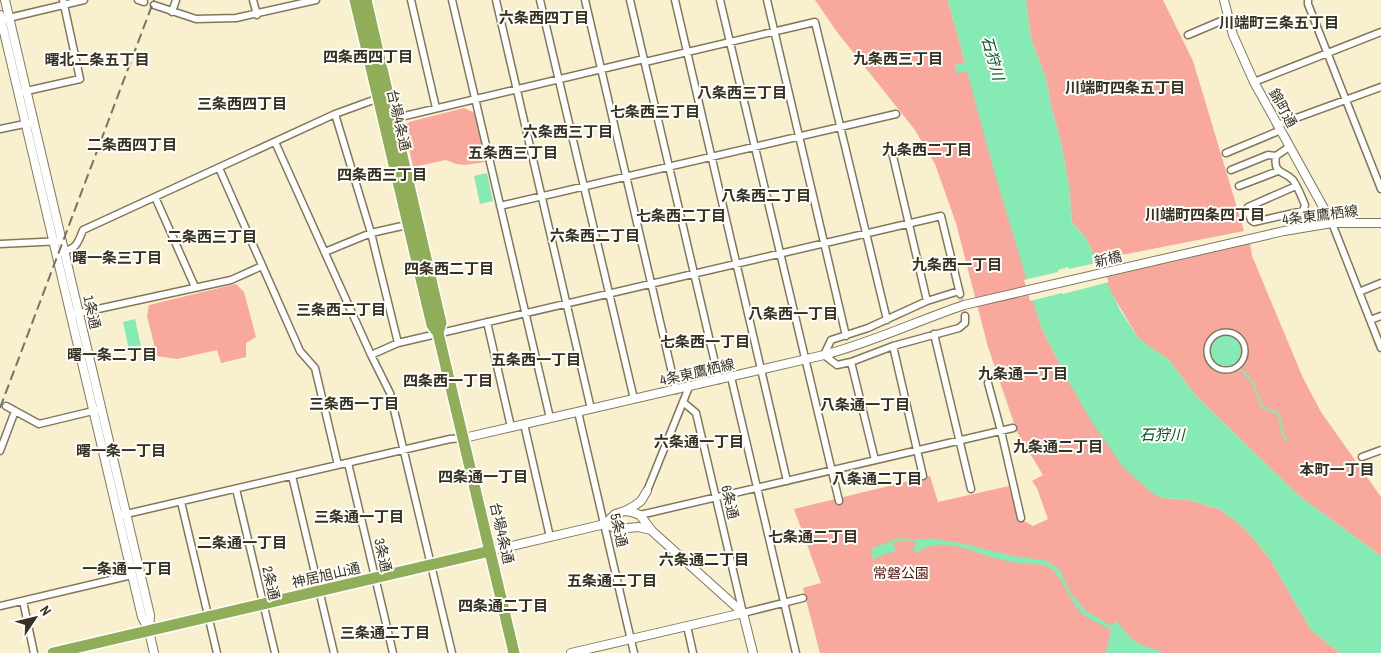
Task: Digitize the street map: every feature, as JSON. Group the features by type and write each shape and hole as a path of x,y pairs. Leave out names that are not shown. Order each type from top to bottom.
{"highway":[{"name":"台場4条通","path":"356,0 389,120 413,224 432,325 438,333 514,653"},
{"name":"台場4条通","path":"366,0 383,97"},
{"name":"神居旭山通","path":"53,653 91,649 149,631 490,551"}],"street":[{"name":"1条通","path":"5,0 127,514 150,615 149,631"},
{"path":"0,19 10,18 64,2 84,0"},
{"path":"172,12 176,0"},
{"path":"254,0 257,14"},
{"path":"154,5 196,19 236,18 257,14 296,2 316,0"},
{"path":"411,0 436,108"},
{"path":"452,0 550,418"},
{"path":"496,0 591,409"},
{"path":"540,0 634,399"},
{"path":"585,0 676,390"},
{"path":"630,0 719,380"},
{"path":"675,0 787,481"},
{"path":"720,0 839,501"},
{"path":"767,0 846,336"},
{"name":"錦町通","path":"1224,0 1233,36 1254,82 1332,223"},
{"path":"1308,0 1381,189"},
{"path":"18,93 80,79 64,2"},
{"path":"1188,35 1228,18"},
{"name":"1条通","path":"0,19 142,617 149,631 154,653"},
{"path":"389,120 559,79 815,22 887,320"},
{"path":"1254,82 1381,32"},
{"path":"1226,153 1279,128 1381,87"},
{"path":"56,254 77,245 83,230 335,114 383,97"},
{"path":"335,114 371,233 398,343"},
{"path":"500,206 896,114"},
{"path":"0,129 34,122"},
{"path":"274,142 390,393 452,653"},
{"path":"1232,170 1268,155 1276,156 1289,147"},
{"path":"892,152 927,301"},
{"path":"1276,156 1275,162 1278,170 1292,179 1296,186 1306,205 1303,211 1254,222 1251,220 1248,207 1296,186"},
{"path":"219,168 300,351 315,368 338,465"},
{"path":"1239,186 1278,170"},
{"path":"155,197 195,287"},
{"path":"371,355 398,343 438,333 941,216 959,293 927,301 887,320 831,340 824,355 837,365 852,362 893,346 959,328 965,320"},
{"path":"1332,223 1381,348"},
{"name":"4条東鷹栖線","path":"1232,242 1332,223 1381,223"},
{"path":"325,252 371,233 413,224"},
{"path":"0,244 62,241"},
{"name":"新橋","path":"990,299 1232,242"},
{"path":"71,316 231,280 262,266"},
{"path":"1359,292 1381,283"},
{"name":"4条東鷹栖線","path":"464,438 824,355 856,346 938,314 990,299"},
{"path":"1370,320 1381,316"},
{"path":"487,322 511,427"},
{"path":"1233,333 1244,346 1244,356 1234,369 1222,370 1209,361 1207,347 1209,341 1216,334 1233,333"},
{"path":"934,334 971,489"},
{"path":"893,346 923,476"},
{"path":"852,362 875,460"},
{"path":"732,377 796,653"},
{"path":"988,383 1001,431 1020,518"},
{"path":"629,526 635,523 640,514 647,491 689,386"},
{"name":"6条通","path":"683,402 696,413 742,613"},
{"path":"6,406 39,424 102,409"},
{"path":"0,451 15,411"},
{"name":"5条通","path":"578,412 634,653"},
{"path":"524,424 550,537"},
{"path":"625,512 640,514 1013,428"},
{"path":"118,516 450,439 464,438"},
{"path":"1362,457 1381,450"},
{"name":"3条通","path":"348,463 393,653"},
{"path":"292,476 334,653"},
{"name":"2条通","path":"236,489 275,653"},
{"name":"神居旭山通","path":"605,524 614,514 625,512 641,501 647,491"},
{"path":"181,502 217,653"},
{"path":"640,514 652,531 742,613 753,653"},
{"name":"神居旭山通","path":"490,551 605,524 618,529 629,526 647,528 652,531"},
{"path":"0,606 132,574"},
{"path":"574,653 803,598"},
{"path":"23,601 34,653"},
{"path":"687,626 693,653"}],"green space":[{"name":"常磐公園","path":"815,0 948,0 965,63 955,65 957,73 967,70 1041,327 1070,384 1162,498 1189,500 1219,509 1242,526 1270,559 1311,630 1340,653 820,653 803,588 821,583 794,509 930,476 938,502 1009,486 1018,518 1033,526 1048,519 1037,488 1032,481 1043,475 1017,432 988,347 956,223 935,164 915,130 837,32"},
{"path":"1026,0 1163,0 1193,61 1244,231 1096,260 1086,238 1072,222 1069,186 1061,142 1051,106 1046,78 1031,39"},
{"path":"464,108 475,113 486,162 465,165 446,160 413,167 405,128 409,122"},
{"path":"1249,238 1252,256 1303,378 1321,412 1381,497 1381,556 1298,495 1196,396 1169,360 1139,339 1100,274"},
{"path":"236,284 244,292 256,337 246,343 246,357 221,363 217,350 177,359 157,356 147,316 149,305"}],"water":[{"name":"石狩川","path":"948,0 1026,0 1031,39 1046,78 1051,106 1061,142 1069,186 1072,222 1086,238 1120,310 1139,339 1169,360 1196,396 1298,495 1381,556 1381,653 1340,653 1311,630 1270,559 1242,526 1219,509 1189,500 1162,498 1152,493 1124,468 1093,424 1041,327 993,168 967,71 957,74 955,65 965,63"},
{"path":"487,173 493,201 480,204 474,176"},
{"path":"135,319 141,347 129,350 123,322"},
{"path":"1226,334 1233,335 1238,339 1242,344 1242,358 1238,363 1233,367 1226,368 1219,367 1214,363 1210,358 1209,351 1210,344 1214,339 1219,335"},
{"path":"900,538 925,540 928,538 1048,561 1060,570 1070,592 1086,611 1112,626 1115,621 1129,636 1141,645 1163,653 1106,653 1111,630 1083,614 1073,602 1056,573 1044,565 1011,562 950,545 927,547 916,553 913,549 916,544 915,541 906,540 893,544 896,552 887,553 872,560 872,548"}],"pier":[{"path":"1100,262 1109,282 1030,301 1024,280 1058,272 1058,270 1068,267 1069,269"}],"waterway":[{"path":"1239,368 1253,382 1261,406 1279,414 1283,435 1287,441"}],"tunnel":[{"path":"960,294 965,316"}],"railway":[{"path":"0,408 154,0"}],"district":[{"name":"六条西四丁目","path":"544,17"},
{"name":"川端町三条五丁目","path":"1279,22"},
{"name":"四条西四丁目","path":"368,56"},
{"name":"九条西三丁目","path":"898,58"},
{"name":"曙北二条五丁目","path":"97,59"},
{"name":"川端町四条五丁目","path":"1125,87"},
{"name":"八条西三丁目","path":"742,92"},
{"name":"三条西四丁目","path":"242,103"},
{"name":"七条西三丁目","path":"655,111"},
{"name":"六条西三丁目","path":"568,131"},
{"name":"二条西四丁目","path":"132,144"},
{"name":"九条西二丁目","path":"927,149"},
{"name":"五条西三丁目","path":"513,152"},
{"name":"四条西三丁目","path":"382,174"},
{"name":"八条西二丁目","path":"766,195"},
{"name":"川端町四条四丁目","path":"1205,214"},
{"name":"七条西二丁目","path":"681,215"},
{"name":"六条西二丁目","path":"595,235"},
{"name":"二条西三丁目","path":"212,236"},
{"name":"曙一条三丁目","path":"117,257"},
{"name":"九条西一丁目","path":"957,264"},
{"name":"四条西二丁目","path":"449,268"},
{"name":"三条西二丁目","path":"341,309"},
{"name":"八条西一丁目","path":"793,313"},
{"name":"七条西一丁目","path":"705,341"},
{"name":"曙一条二丁目","path":"112,354"},
{"name":"五条西一丁目","path":"536,359"},
{"name":"九条通一丁目","path":"1023,373"},
{"name":"四条西一丁目","path":"448,380"},
{"name":"三条西一丁目","path":"354,403"},
{"name":"八条通一丁目","path":"865,404"},
{"name":"六条通一丁目","path":"699,441"},
{"name":"九条通二丁目","path":"1058,446"},
{"name":"曙一条一丁目","path":"121,450"},
{"name":"本町一丁目","path":"1337,469"},
{"name":"四条通一丁目","path":"483,476"},
{"name":"八条通二丁目","path":"877,478"},
{"name":"三条通一丁目","path":"359,516"},
{"name":"七条通二丁目","path":"813,536"},
{"name":"二条通一丁目","path":"242,542"},
{"name":"六条通二丁目","path":"704,559"},
{"name":"一条通一丁目","path":"127,568"},
{"name":"五条通二丁目","path":"612,580"},
{"name":"四条通二丁目","path":"503,605"},
{"name":"三条通二丁目","path":"385,632"}]}
